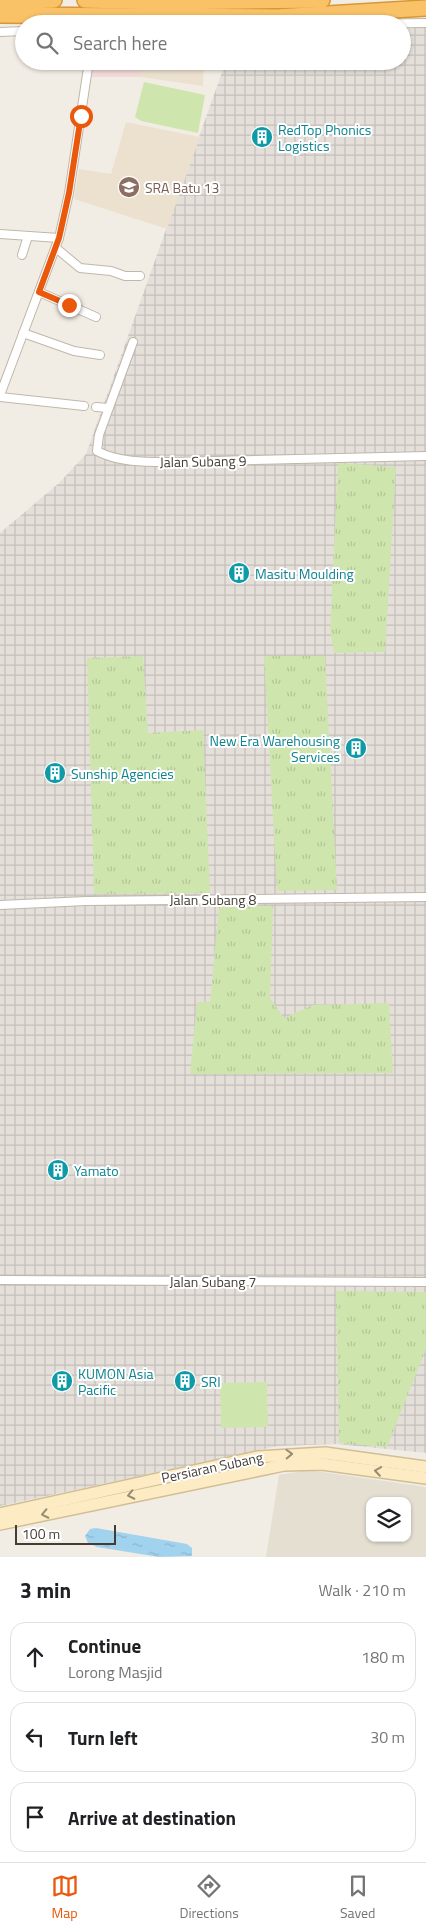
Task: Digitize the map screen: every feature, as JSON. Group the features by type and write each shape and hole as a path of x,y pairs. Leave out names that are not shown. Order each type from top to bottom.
{"highway":[{"path":"0,2 54,0"},
{"path":"85,0 322,0"},
{"path":"309,15 426,8"},
{"path":"0,15 15,15"}],"street":[{"path":"411,23 426,23"},
{"path":"0,32 15,32"},
{"path":"84,406 0,396 59,238 69,193 88,70"},
{"path":"0,234 59,238"},
{"path":"22,256 28,236"},
{"path":"56,248 80,268 111,271 125,276 140,276"},
{"path":"39,292 96,317"},
{"path":"23,334 74,351 100,355"},
{"name":"Jalan Subang 9","path":"133,342 108,408 96,451 118,458 174,462 426,456"},
{"path":"96,407 108,408"},
{"name":"Jalan Subang 8","path":"0,905 86,901 426,897"},
{"name":"Jalan Subang 7","path":"0,1280 426,1282"},
{"name":"Persiaran Subang","path":"0,1514 240,1460 272,1455 325,1453 422,1465"},
{"path":"240,1460 244,1472"},
{"name":"Persiaran Subang","path":"0,1524 284,1465 322,1464 426,1478"}],"shaded area":[{"path":"426,27 426,1453 337,1444 278,1446 0,1506 0,533 59,483 86,454 223,70 411,70 411,28"},
{"path":"93,70 142,70 141,77 92,77"},
{"path":"142,70 204,70 203,86 141,77"},
{"name":"SRA Batu 13","path":"126,122 200,137 167,229 74,199 79,169 111,174"},
{"path":"308,1470 426,1487 426,1557 266,1557 279,1475"}],"green space":[{"path":"144,82 205,95 198,133 141,121 135,117"},
{"path":"338,463 396,467 385,652 334,653 330,630"},
{"path":"143,656 148,733 203,730 210,893 94,894 87,658"},
{"path":"264,656 325,656 337,890 277,891"},
{"path":"273,906 270,998 284,1018 313,1005 389,1003 393,1073 190,1074 197,1002 210,1002 219,907"},
{"path":"336,1291 426,1292 426,1349 387,1447 339,1443"},
{"path":"267,1382 268,1427 221,1428 220,1383"}],"water":[{"path":"96,1528 187,1544 192,1548 192,1556 159,1557 97,1547 88,1543 85,1536 90,1529"}],"place":[{"name":"RedTop Phonics Logistics","path":"262,137"},
{"name":"SRA Batu 13","path":"129,187"},
{"name":"Masitu Moulding","path":"239,573"},
{"name":"New Era Warehousing Services","path":"356,748"},
{"name":"Sunship Agencies","path":"55,773"},
{"name":"Yamato","path":"58,1170"},
{"name":"KUMON Asia Pacific","path":"62,1381"},
{"name":"SRI","path":"185,1381"}],"route":[{"path":"69,305 39,292 59,238 69,193 81,116"}]}
